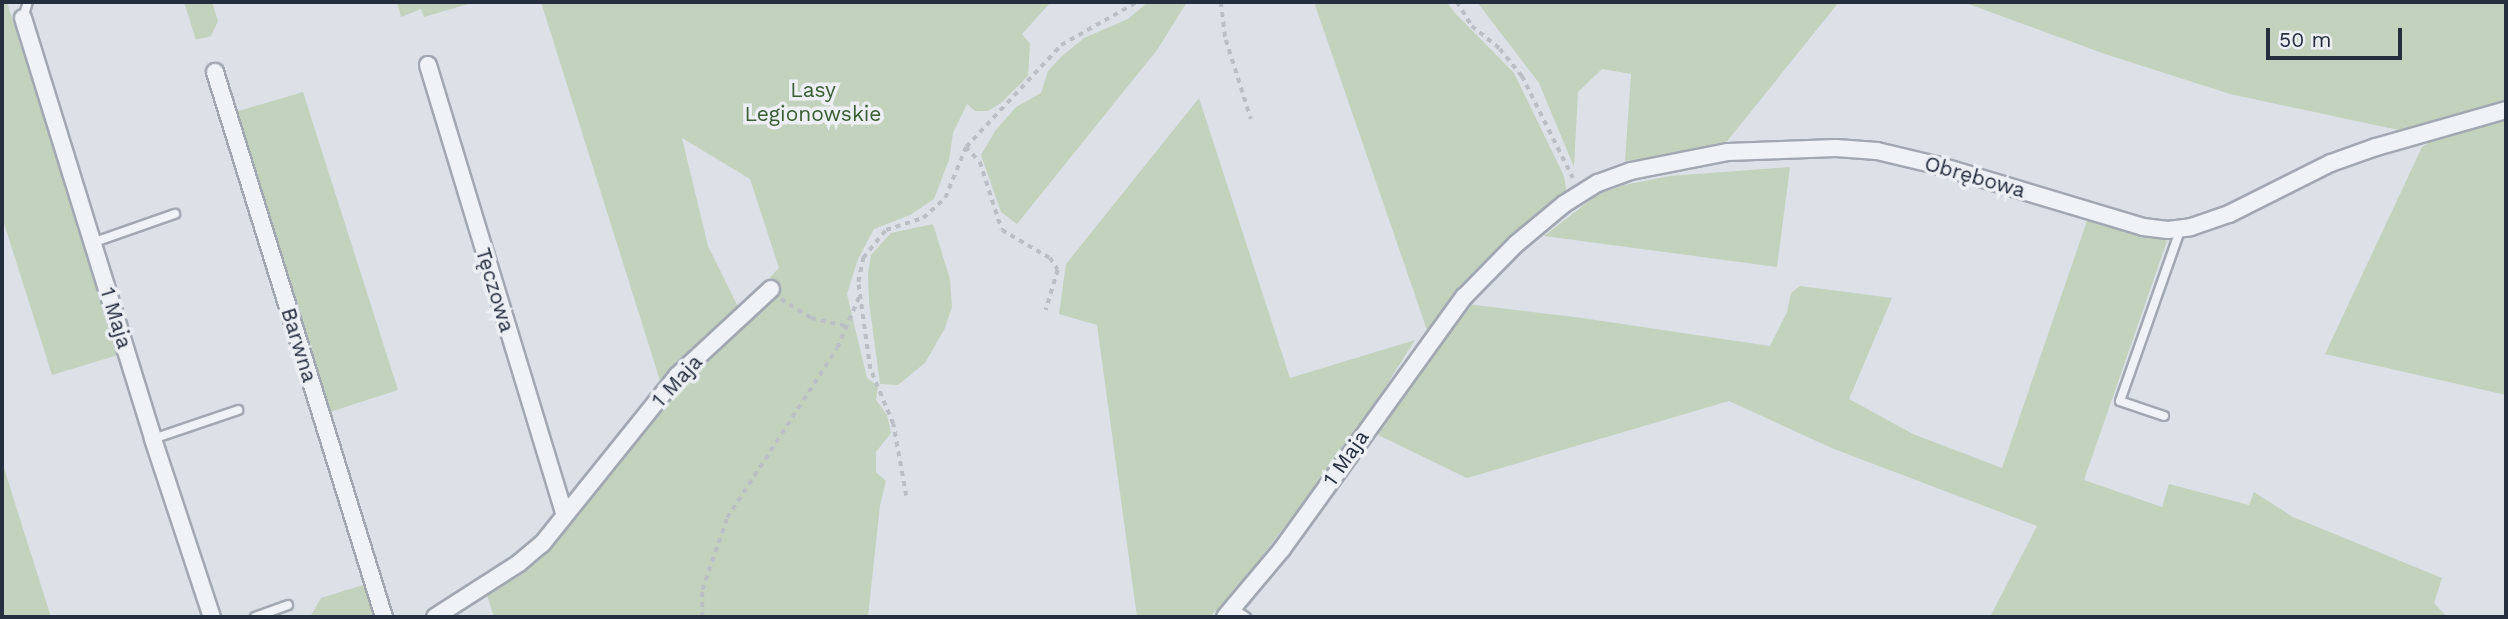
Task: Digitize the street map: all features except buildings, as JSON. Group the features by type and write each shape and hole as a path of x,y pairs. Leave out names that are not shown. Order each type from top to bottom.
{"street":[{"name":"1 Maja","path":"26,10 92,243 212,617"},
{"name":"Tęczowa","path":"428,65 565,516"},
{"name":"Barwna","path":"215,72 384,617"},
{"name":"Obrębowa","path":"1464,297 1516,244 1581,192 1631,171 1728,152 1836,148 1877,151 1940,166 2143,227 2181,229 2229,214 2331,163 2506,110"},
{"name":"1 Maja","path":"435,617 519,563 542,544 677,376 771,289"},
{"name":"1 Maja","path":"1235,614 1464,297"}],"lane":[{"path":"92,243 175,214"},
{"path":"2164,416 2120,401 2181,229"},
{"path":"153,439 238,410"},
{"path":"255,617 288,605"}],"path":[{"path":"906,496 893,424 870,369 858,282 863,258 886,230 923,218 945,198 965,147 1061,44 1137,2"},
{"path":"1221,2 1226,40 1251,119"},
{"path":"1457,2 1472,26 1500,49 1522,76 1581,192"},
{"path":"965,147 980,162 1002,230 1050,258 1058,270 1046,310"},
{"path":"771,289 783,301 811,318 846,326"},
{"path":"702,617 702,590 727,518 830,359 860,295"}],"green space":[{"path":"2,2 7,2 118,355 52,375 2,217"},
{"path":"184,2 212,2 218,21 211,36 196,40"},
{"path":"397,2 475,2 424,17 421,9 401,17"},
{"name":"Lasy Legionowskie","path":"541,2 1051,2 1022,34 1030,44 1028,76 1001,103 988,111 975,111 967,104 953,133 949,160 934,199 910,215 874,229 858,259 847,294 867,378 878,386 876,400 887,415 891,433 876,452 876,472 886,481 880,505 868,617 494,617 485,589 534,561 679,378 751,311 775,300 776,286 770,277 779,268 750,179 682,138 708,246 739,309 662,387"},
{"path":"1148,2 1187,2 1157,50 1017,224 1001,212 981,155 995,131 1016,107 1041,93 1048,71 1062,56 1084,38 1128,19"},
{"path":"1320,2 1447,2 1514,73 1564,176 1567,195 1495,251 1456,290 1428,333 1315,5"},
{"path":"1477,2 1839,2 1720,150 1625,161 1631,74 1602,69 1578,92 1574,167 1539,83"},
{"path":"1963,2 2506,2 2506,395 2325,354 2422,147 2436,138 2230,94 2105,54"},
{"path":"303,92 398,390 330,412 235,112"},
{"path":"1199,98 1290,378 1415,340 1367,416 1318,483 1237,589 1210,617 1137,617 1097,325 1059,314 1066,264"},
{"path":"1790,167 1777,267 1544,236 1598,194 1624,185 1670,176"},
{"path":"2088,218 2168,238 2084,480 2162,507 2169,484 2249,505 2254,492 2293,517 2442,578 2434,603 2447,617 1990,617 2037,526 1834,449 1729,401 1467,478 1374,433 1467,304 1770,346 1787,312 1791,293 1800,286 1892,298 1849,399 1913,434 2002,468"},
{"path":"933,224 950,279 952,307 945,328 925,363 898,385 880,384 869,302 868,273 871,255 891,233"},
{"path":"2,461 14,500 51,617 2,617"},
{"path":"366,584 377,617 310,617 321,598"}]}
